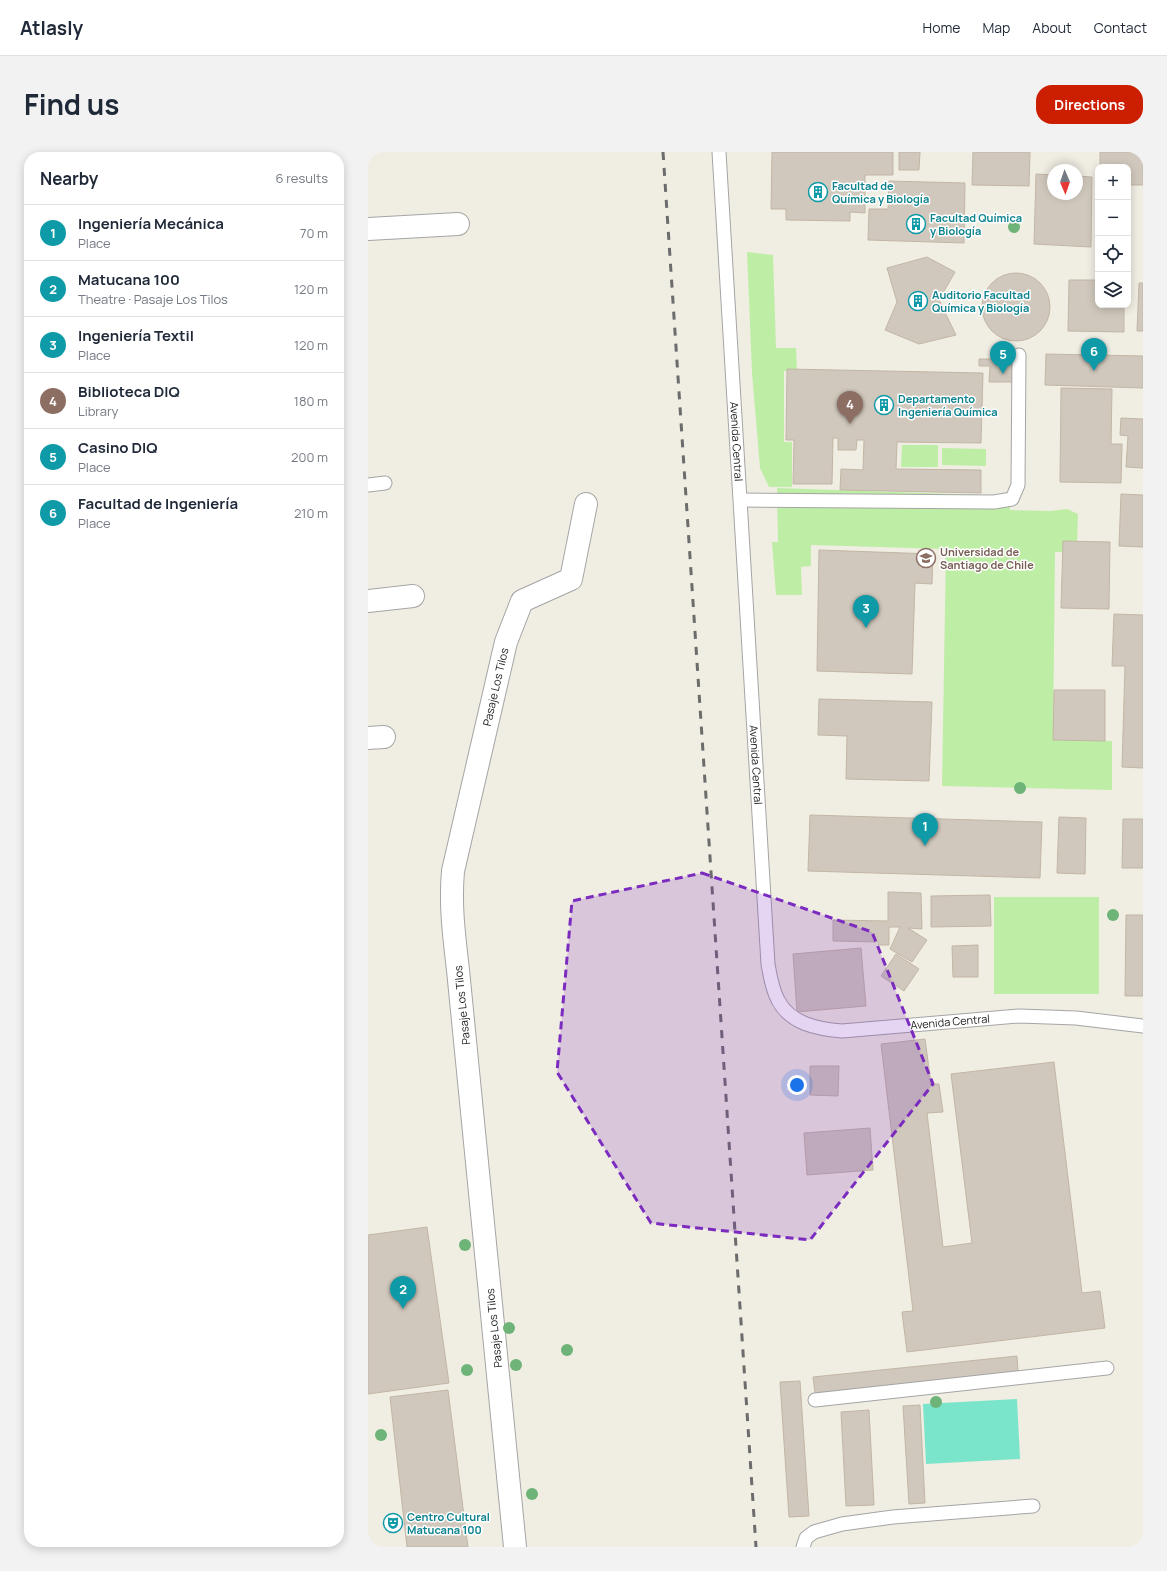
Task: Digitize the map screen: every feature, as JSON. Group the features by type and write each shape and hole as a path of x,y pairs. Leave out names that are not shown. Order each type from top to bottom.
{"street":[{"path":"368,229 458,224"},
{"name":"Pasaje Los Tilos","path":"515,1547 452,920 451,897 453,872 506,642 522,601 571,579 586,504"},
{"path":"368,601 413,596"}],"lane":[{"name":"Avenida Central","path":"719,152 768,964 775,993 783,1008 804,1024 815,1028 842,1031 1019,1016 1076,1018 1143,1026"},
{"path":"741,500 994,502 1012,499 1018,485 1019,355"},
{"path":"368,486 385,483"},
{"path":"815,1400 1107,1368"},
{"path":"803,1547 806,1538 814,1532 842,1524 893,1517 1033,1506"}],"highlighted area":[{"path":"702,873 872,932 933,1084 810,1240 651,1223 557,1072 572,901"}],"green space":[{"path":"747,252 773,255 776,348 796,348 797,371 784,371 784,442 792,442 792,487 769,487 760,468 752,373"},
{"path":"902,445 938,445 938,467 901,467"},
{"path":"942,448 986,449 986,466 942,465"},
{"path":"777,488 1010,496 1010,510 1050,511 1067,509 1078,514 1077,544 1064,552 1055,552 1053,739 1112,741 1112,790 942,786 946,549 811,545 811,566 801,567 802,595 776,595 772,542 778,542"},
{"path":"994,897 1099,897 1099,994 994,994"},
{"path":"1017,1399 1020,1459 926,1464 923,1404"}],"building":[{"name":"Facultad de Química y Biología","path":"772,152 893,152 893,175 865,175 865,213 850,212 850,221 786,220 786,209 771,209"},
{"path":"899,152 920,152 919,170 899,170"},
{"path":"973,152 1030,152 1029,186 972,185"},
{"path":"1100,152 1143,152 1143,185 1131,185 1131,164 1100,164"},
{"path":"1036,174 1047,175 1047,200 1083,200 1083,176 1092,177 1091,247 1034,244"},
{"name":"Facultad Química y Biología","path":"889,181 965,183 964,243 868,240 869,209 888,209"},
{"name":"Auditorio Facultad Química y Biología","path":"927,257 955,272 939,300 956,335 919,344 885,330 897,302 887,268"},
{"path":"1016,273 1029,276 1040,283 1047,294 1050,307 1047,320 1040,331 1029,338 1016,341 1003,338 992,331 985,320 982,307 985,294 992,283 1003,276"},
{"path":"1069,280 1095,280 1095,308 1124,308 1124,332 1068,331"},
{"path":"1139,283 1143,283 1143,331 1137,331"},
{"path":"1046,354 1143,356 1143,388 1045,385"},
{"path":"979,359 1017,359 1016,382 989,382 990,366 979,366"},
{"name":"Departamento Ingeniería Química","path":"787,369 983,373 981,443 897,442 896,469 981,470 981,493 840,490 841,469 863,470 864,440 857,440 856,450 838,450 838,438 833,438 832,484 793,484 794,440 786,440"},
{"path":"1061,388 1112,389 1111,444 1122,444 1121,483 1060,482"},
{"path":"1121,418 1143,419 1143,468 1126,467 1128,436 1120,435"},
{"path":"1121,494 1143,495 1143,547 1119,546"},
{"path":"1063,541 1110,542 1109,609 1061,608"},
{"path":"819,550 933,554 932,584 915,583 912,674 817,671"},
{"path":"1114,614 1143,615 1143,768 1122,767 1125,666 1112,666"},
{"path":"1054,690 1105,690 1105,741 1053,740"},
{"path":"819,699 932,702 929,781 846,779 847,736 818,735"},
{"path":"810,815 1042,822 1040,878 808,871"},
{"path":"1059,817 1086,818 1085,874 1057,873"},
{"path":"1123,819 1143,819 1143,868 1122,868"},
{"path":"888,892 921,893 922,929 908,928 927,940 912,962 890,949 900,927 889,927 889,945 878,945 878,942 833,941 833,920 888,921"},
{"path":"990,895 991,926 931,927 931,896"},
{"path":"1126,915 1143,915 1143,996 1125,996"},
{"path":"978,945 978,977 953,977 952,946"},
{"path":"861,948 866,1006 797,1012 793,954"},
{"path":"896,954 919,969 904,991 881,976"},
{"path":"925,1039 931,1084 939,1084 943,1112 927,1113 943,1247 972,1243 951,1074 1054,1062 1082,1293 1100,1291 1105,1328 907,1352 902,1312 913,1311 881,1044"},
{"path":"810,1066 839,1066 838,1096 810,1095"},
{"path":"870,1128 873,1170 807,1175 804,1133"},
{"path":"427,1227 449,1383 368,1394 368,1235"},
{"path":"1017,1356 1018,1372 815,1393 813,1377"},
{"path":"800,1381 809,1516 789,1517 780,1382"},
{"path":"448,1390 468,1547 407,1547 390,1397"},
{"path":"920,1405 925,1503 909,1504 903,1406"},
{"path":"869,1410 874,1505 846,1506 841,1412"}],"railway":[{"path":"663,152 756,1547"}],"place":[{"name":"Facultad de Química y Biología","path":"818,192"},
{"name":"Facultad Química y Biología","path":"916,224"},
{"name":"Auditorio Facultad Química y Biología","path":"918,301"},
{"name":"Facultad de Ingeniería","path":"1094,371"},
{"name":"Casino DIQ","path":"1003,374"},
{"name":"Departamento Ingeniería Química","path":"884,405"},
{"name":"Biblioteca DIQ","path":"850,424"},
{"name":"Universidad de Santiago de Chile","path":"926,558"},
{"name":"Ingeniería Textil","path":"866,628"},
{"name":"Ingeniería Mecánica","path":"925,846"},
{"name":"Matucana 100","path":"403,1309"},
{"name":"Centro Cultural Matucana 100","path":"393,1523"}]}
